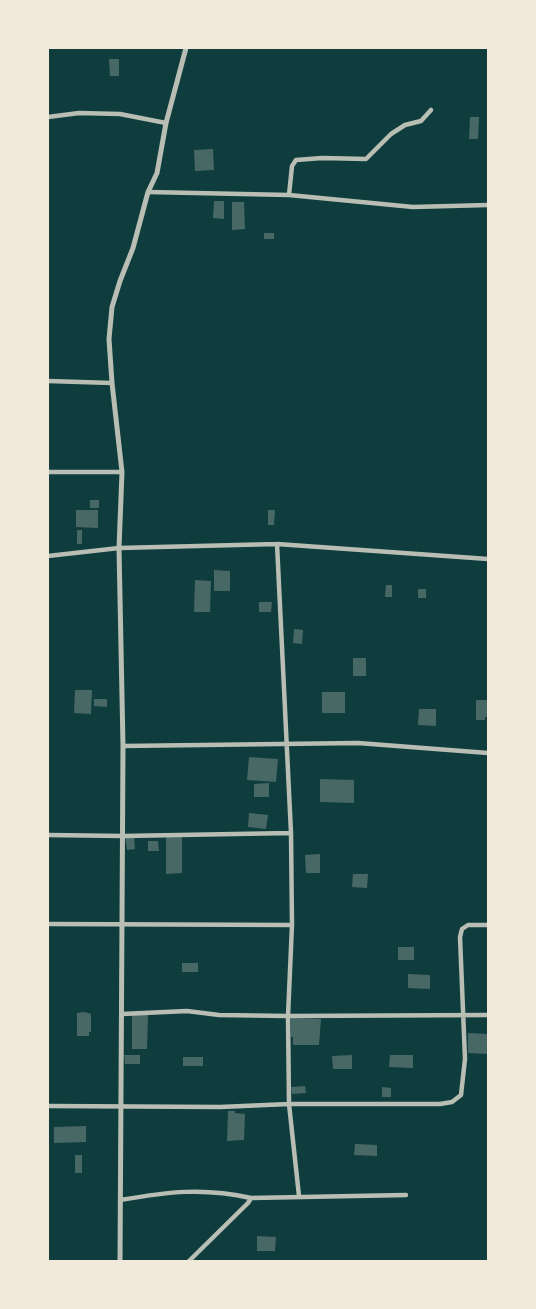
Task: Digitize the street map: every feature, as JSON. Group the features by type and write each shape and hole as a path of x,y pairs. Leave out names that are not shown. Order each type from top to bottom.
{"street":[{"path":"120,1262 123,836 119,548 122,472 109,339 112,308 133,248 148,192 157,173 166,123 186,48"},
{"path":"289,195 292,166 296,160 322,158 366,159 391,134 405,125 421,121 431,110"},
{"path":"48,117 79,113 120,114 166,123"},
{"path":"148,192 289,195 413,207 488,205"},
{"path":"48,381 112,383"},
{"path":"48,472 122,472"},
{"path":"277,544 291,833 292,925 288,1016 289,1104 299,1196"},
{"path":"48,556 119,548 277,544 488,559"},
{"path":"122,746 358,743 488,753"},
{"path":"48,836 291,833"},
{"path":"48,924 292,925"},
{"path":"48,1106 220,1107 289,1104 440,1104 452,1102 461,1095 465,1059 460,937 462,929 468,925 488,925"},
{"path":"122,1014 187,1011 219,1015 288,1016 488,1015"},
{"path":"120,1200 187,1191 220,1192 251,1198 406,1195"},
{"path":"188,1262 251,1198"}],"building":[{"path":"109,59 119,59 119,76 110,76"},
{"path":"470,117 479,117 478,139 469,139"},
{"path":"213,149 214,170 195,171 194,150"},
{"path":"214,201 224,201 224,219 213,218"},
{"path":"232,202 244,202 245,229 232,230"},
{"path":"264,233 274,233 274,239 264,239"},
{"path":"90,500 99,500 99,508 90,508"},
{"path":"76,510 98,510 98,528 76,527"},
{"path":"268,510 275,510 274,525 268,525"},
{"path":"77,530 82,530 82,544 77,544"},
{"path":"214,570 230,571 230,591 214,591"},
{"path":"195,580 211,581 210,612 194,612"},
{"path":"386,585 392,585 392,597 385,597"},
{"path":"418,589 426,589 426,598 418,598"},
{"path":"259,602 272,602 271,612 259,612"},
{"path":"294,629 303,630 302,644 293,643"},
{"path":"353,658 366,658 366,676 353,676"},
{"path":"75,690 92,690 91,714 74,713"},
{"path":"322,692 345,692 345,713 322,713"},
{"path":"94,699 107,699 107,707 94,706"},
{"path":"476,700 488,700 488,717 485,717 485,720 476,720"},
{"path":"419,709 436,709 436,726 418,725"},
{"path":"249,757 278,759 276,782 247,780"},
{"path":"320,779 354,780 354,803 320,802"},
{"path":"269,783 269,797 254,797 254,784"},
{"path":"249,813 268,815 266,829 248,827"},
{"path":"134,835 135,849 127,850 125,836"},
{"path":"182,836 182,873 166,874 166,837"},
{"path":"148,841 158,841 159,851 148,851"},
{"path":"320,854 320,873 306,873 305,855"},
{"path":"353,874 368,874 367,888 352,887"},
{"path":"398,947 414,947 414,960 398,960"},
{"path":"182,963 198,963 198,972 182,972"},
{"path":"408,974 430,975 430,989 408,988"},
{"path":"77,1013 91,1014 91,1032 89,1032 89,1036 77,1036"},
{"path":"132,1014 148,1015 147,1049 132,1049"},
{"path":"291,1018 321,1019 319,1045 293,1045"},
{"path":"468,1033 488,1034 488,1054 468,1053"},
{"path":"124,1055 140,1055 140,1064 125,1064"},
{"path":"352,1055 352,1069 333,1069 332,1056"},
{"path":"390,1055 413,1055 413,1068 389,1067"},
{"path":"183,1057 203,1057 203,1066 183,1066"},
{"path":"305,1086 306,1093 292,1094 291,1087"},
{"path":"382,1087 391,1088 391,1097 382,1097"},
{"path":"228,1111 245,1114 244,1140 227,1141"},
{"path":"86,1126 86,1142 54,1143 54,1127"},
{"path":"355,1144 377,1145 377,1156 354,1155"},
{"path":"75,1155 82,1155 82,1173 75,1173"},
{"path":"257,1236 276,1237 275,1251 257,1251"}]}
